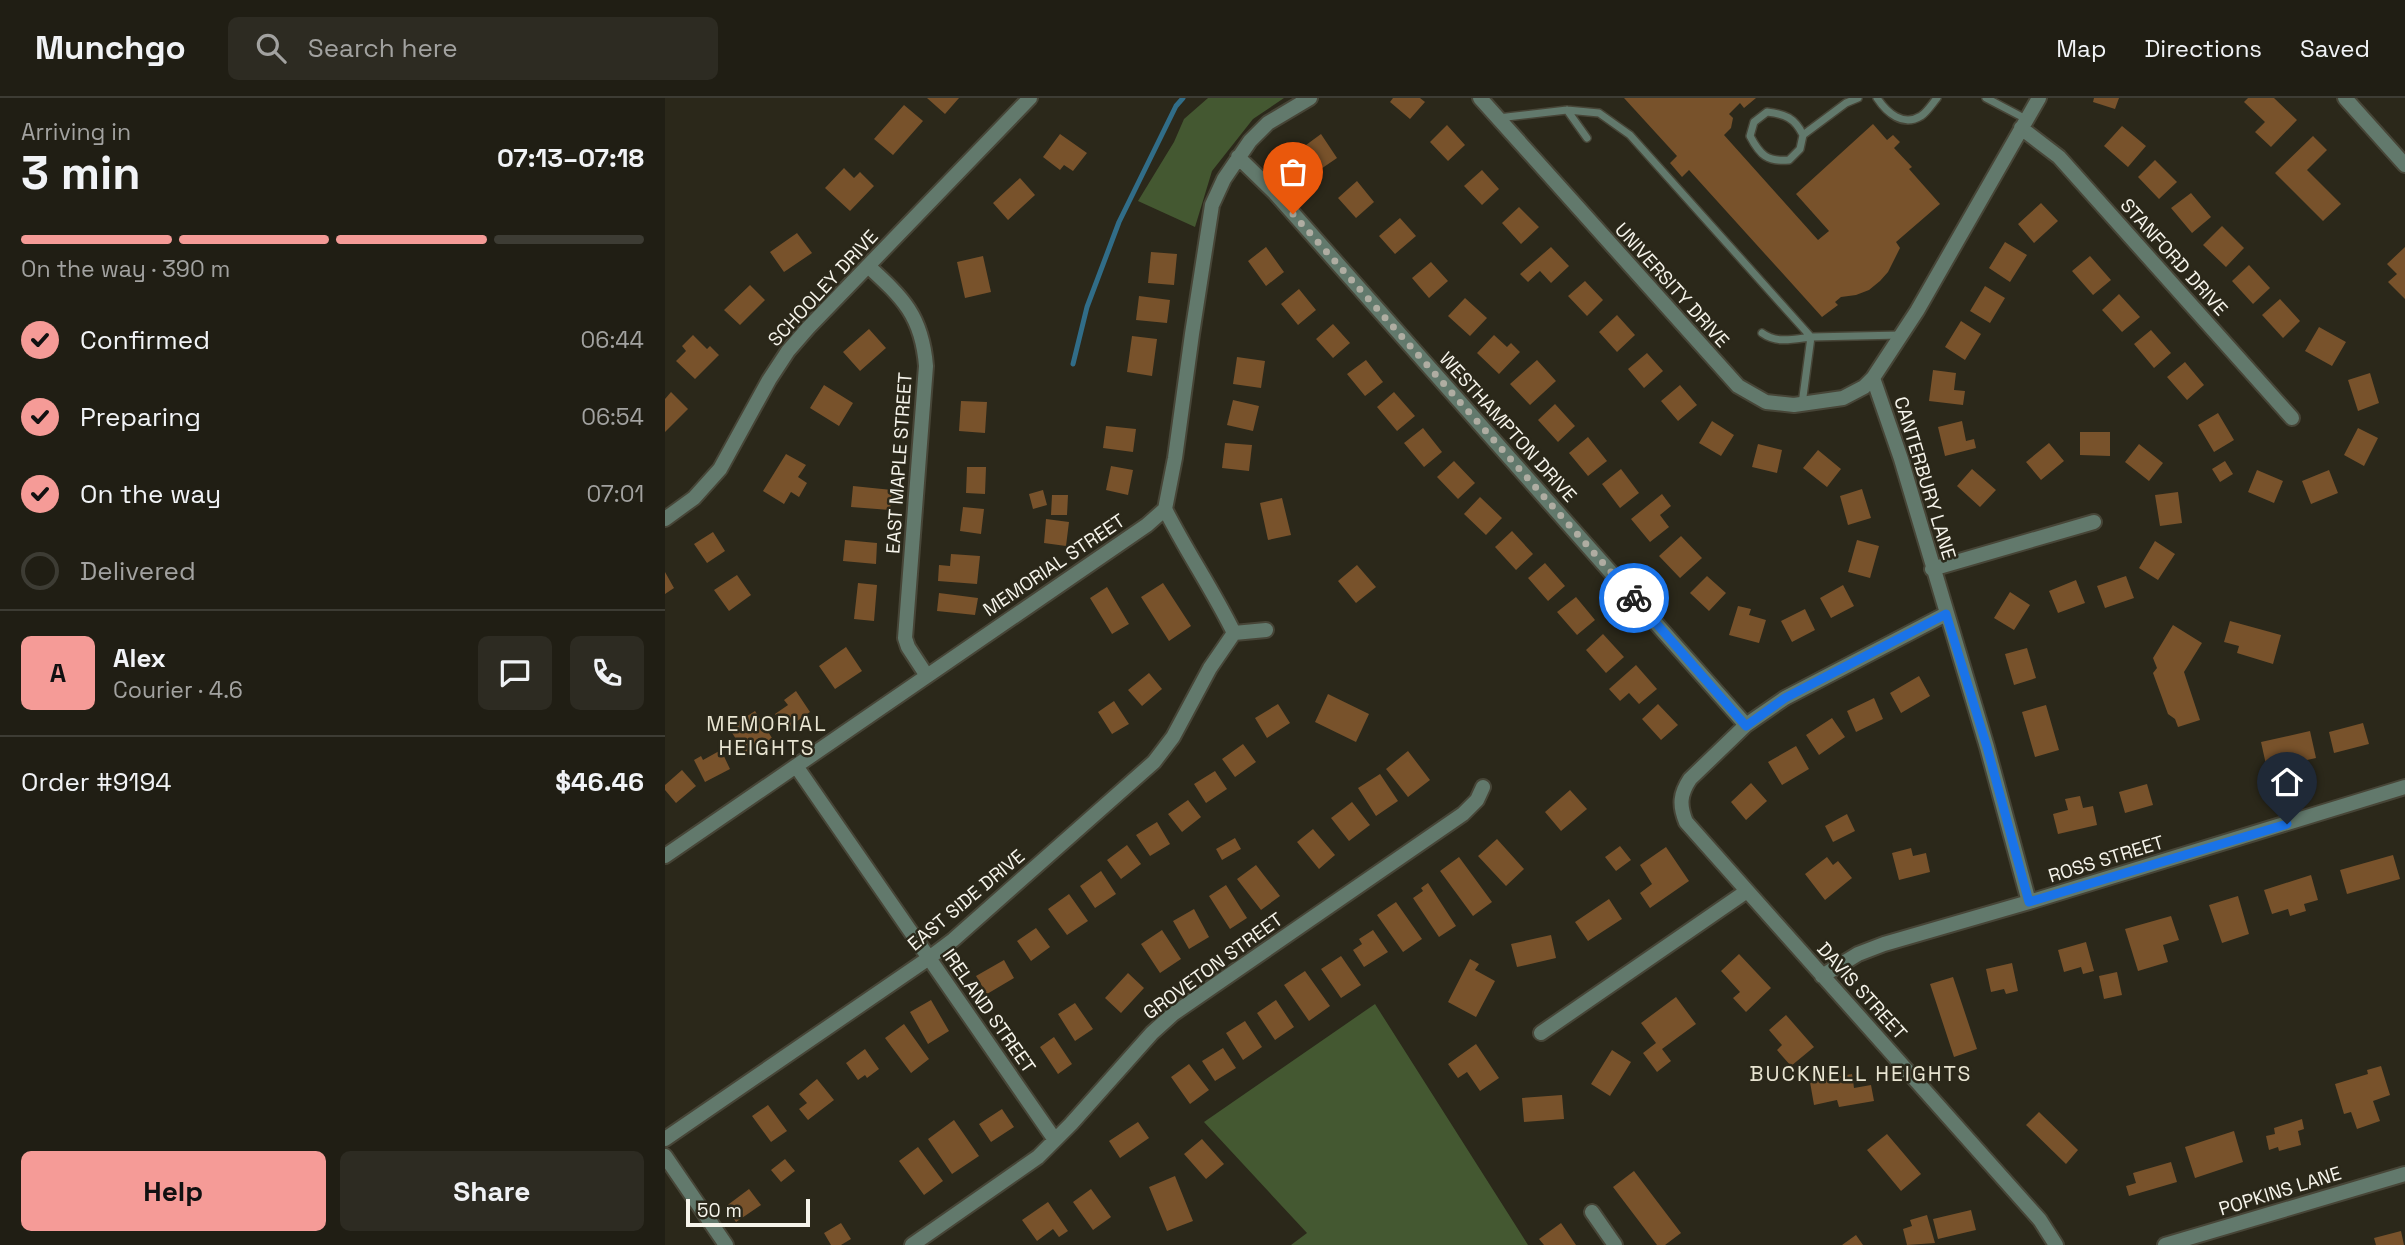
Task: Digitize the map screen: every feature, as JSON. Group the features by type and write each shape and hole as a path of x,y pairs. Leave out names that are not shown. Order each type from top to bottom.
{"street":[{"name":"SCHOOLEY DRIVE","path":"665,520 694,498 720,468 788,351 1030,98"},
{"path":"1266,630 1234,633 1220,603 1165,509 1212,205 1224,178 1250,141 1268,123 1310,98"},
{"name":"UNIVERSITY DRIVE","path":"1481,98 1738,386 1766,402 1802,404 1854,394 1873,378"},
{"name":"CANTERBURY LANE","path":"2029,902 1987,747 1901,459 1873,378 1902,335 2039,98"},
{"path":"2345,98 2405,164"},
{"name":"STANFORD DRIVE","path":"2024,124 2059,158 2292,418"},
{"name":"WESTHAMPTON DRIVE","path":"1238,157 1275,193 1746,726"},
{"name":"EAST MAPLE STREET","path":"868,266 906,303 914,315 925,348 926,366 905,638 927,676"},
{"name":"MEMORIAL STREET","path":"665,856 1147,525 1165,509"},
{"path":"1932,569 2094,522"},
{"name":"DAVIS STREET","path":"1946,614 1785,698 1746,726 1690,779 1680,799 1681,811 1686,822 2040,1220 2056,1245"},
{"name":"EAST SIDE DRIVE","path":"665,1139 929,958 1154,762 1173,737 1210,668 1234,633"},
{"name":"IRELAND STREET","path":"796,766 1055,1140"},
{"name":"GROVETON STREET","path":"912,1245 1038,1157 1152,1033 1173,1014 1463,814 1477,800 1483,786"},
{"name":"ROSS STREET","path":"1822,976 1858,954 1884,944 2405,788"},
{"path":"1541,1033 1747,891"},
{"path":"665,1156 726,1245"},
{"name":"POPKINS LANE","path":"2165,1245 2405,1174"},
{"path":"1592,1212 1615,1245"}],"lane":[{"path":"1803,135 1798,124 1785,114 1767,112 1754,122 1750,136 1759,153 1776,161 1789,160 1800,149 1803,135 1846,103 1858,98"},
{"path":"1877,98 1884,109 1897,118 1910,120 1923,116 1937,98"},
{"path":"1986,98 2024,124"},
{"path":"1567,110 1587,138"},
{"path":"1498,118 1567,110 1599,113 1630,135 1811,337 1802,404"},
{"path":"1762,333 1779,341 1811,337 1902,335"}],"green space":[{"path":"1208,98 1284,98 1253,119 1212,171 1195,227 1138,201 1174,142 1184,119"},
{"path":"1375,1004 1528,1245 1291,1245 1307,1233 1204,1122"}],"building":[{"path":"927,98 959,98 945,114"},
{"path":"1393,98 1420,98 1425,102 1410,119 1390,102"},
{"path":"1624,98 1756,98 1744,108 1740,103 1729,114 1733,118 1731,128 1724,135 1818,240 1829,231 1796,194 1873,124 1887,140 1893,135 1900,142 1894,148 1940,204 1896,242 1900,248 1888,272 1880,281 1869,290 1841,297 1835,302 1838,305 1822,317 1689,170 1682,177 1670,163 1677,156"},
{"path":"2094,98 2119,98 2115,109 2093,102"},
{"path":"2248,98 2274,98 2297,120 2271,147 2255,132 2265,122 2244,102"},
{"path":"904,105 923,121 893,155 874,139"},
{"path":"1447,125 1465,145 1448,161 1430,142"},
{"path":"2122,126 2146,146 2128,167 2104,146"},
{"path":"1060,134 1087,153 1073,171 1064,165 1060,170 1043,157"},
{"path":"1321,134 1337,158 1318,171 1302,148"},
{"path":"2313,136 2327,150 2307,170 2341,204 2323,221 2275,173"},
{"path":"2155,160 2177,182 2159,199 2138,177"},
{"path":"844,168 854,178 860,172 874,186 850,211 825,188"},
{"path":"1482,170 1499,189 1482,205 1464,186"},
{"path":"1020,178 1035,195 1008,220 993,203"},
{"path":"1357,181 1374,202 1356,218 1338,198"},
{"path":"2191,193 2211,217 2192,233 2171,208"},
{"path":"2041,203 2058,221 2034,243 2018,224"},
{"path":"1519,207 1539,227 1521,244 1502,223"},
{"path":"1400,218 1416,236 1395,254 1379,236"},
{"path":"2222,226 2244,248 2226,267 2203,245"},
{"path":"797,233 812,253 784,272 770,252"},
{"path":"2005,242 2027,255 2010,282 1989,268"},
{"path":"1266,247 1284,272 1266,286 1248,261"},
{"path":"1551,247 1569,266 1551,283 1540,271 1528,282 1520,274"},
{"path":"2405,247 2405,299 2388,282 2397,274 2387,264"},
{"path":"1151,252 1177,254 1174,285 1148,283"},
{"path":"983,256 991,292 965,298 957,262"},
{"path":"2090,256 2111,280 2093,295 2072,271"},
{"path":"1431,262 1448,281 1429,298 1412,278"},
{"path":"2249,265 2270,288 2253,304 2232,281"},
{"path":"1585,281 1603,300 1587,316 1568,296"},
{"path":"750,285 765,300 740,325 724,310"},
{"path":"1985,286 2005,298 1990,323 1970,311"},
{"path":"1299,289 1316,310 1298,325 1281,304"},
{"path":"2119,294 2140,317 2122,332 2102,310"},
{"path":"1139,296 1170,300 1167,323 1136,320"},
{"path":"1465,298 1487,318 1470,336 1448,316"},
{"path":"2280,299 2300,321 2283,338 2262,315"},
{"path":"1617,315 1635,335 1617,352 1599,332"},
{"path":"1961,321 1981,334 1965,360 1945,347"},
{"path":"1333,324 1350,343 1333,358 1316,339"},
{"path":"2319,327 2346,342 2332,366 2305,351"},
{"path":"869,329 886,348 860,371 843,352"},
{"path":"2151,330 2171,353 2154,368 2134,344"},
{"path":"693,335 707,349 710,346 719,355 695,379 676,361 686,351 682,346"},
{"path":"1494,335 1507,347 1511,343 1520,352 1499,374 1477,353"},
{"path":"1132,336 1157,339 1152,376 1127,372"},
{"path":"1647,353 1663,371 1644,388 1628,369"},
{"path":"1237,357 1265,361 1261,388 1233,384"},
{"path":"1366,360 1383,382 1365,396 1347,374"},
{"path":"1537,360 1556,381 1530,405 1510,384"},
{"path":"2185,362 2204,385 2187,400 2167,377"},
{"path":"1933,370 1956,373 1954,390 1965,391 1963,405 1929,401"},
{"path":"2370,373 2379,403 2358,411 2348,380"},
{"path":"824,385 853,403 839,426 810,408"},
{"path":"1680,385 1697,405 1678,421 1661,401"},
{"path":"671,392 688,409 665,432 665,399"},
{"path":"1394,392 1415,416 1397,431 1377,407"},
{"path":"1233,400 1259,406 1253,431 1227,425"},
{"path":"961,401 987,402 985,433 959,431"},
{"path":"1555,404 1575,426 1558,442 1538,420"},
{"path":"2218,413 2234,440 2214,452 2198,425"},
{"path":"1712,421 1734,435 1721,456 1699,443"},
{"path":"1962,421 1966,441 1974,439 1976,448 1945,456 1938,427"},
{"path":"1106,426 1136,429 1133,452 1103,448"},
{"path":"1423,428 1442,452 1424,467 1404,443"},
{"path":"2358,428 2378,438 2364,466 2344,455"},
{"path":"2080,432 2110,432 2110,456 2080,455"},
{"path":"1588,437 1607,461 1588,476 1569,453"},
{"path":"1225,443 1252,445 1249,471 1222,468"},
{"path":"2049,443 2064,461 2041,480 2026,462"},
{"path":"1758,444 1782,450 1777,473 1752,467"},
{"path":"2139,444 2163,463 2149,481 2125,462"},
{"path":"1818,450 1841,469 1827,487 1803,468"},
{"path":"786,454 806,465 798,477 807,483 799,497 791,492 784,504 763,491"},
{"path":"1454,461 1475,483 1458,499 1437,477"},
{"path":"2225,461 2233,474 2220,482 2212,469"},
{"path":"1111,466 1133,470 1128,495 1106,490"},
{"path":"967,467 986,467 985,494 966,493"},
{"path":"1621,469 1639,493 1620,508 1602,484"},
{"path":"1972,469 1996,490 1980,507 1957,486"},
{"path":"2257,470 2283,481 2274,503 2248,492"},
{"path":"2329,470 2338,493 2311,504 2302,481"},
{"path":"853,486 892,490 890,510 851,507"},
{"path":"1862,489 1871,518 1848,525 1840,496"},
{"path":"1043,490 1047,505 1033,509 1029,494"},
{"path":"2178,492 2182,523 2160,526 2155,495"},
{"path":"1662,494 1671,506 1660,515 1669,527 1650,542 1631,519"},
{"path":"1052,495 1068,495 1067,515 1051,515"},
{"path":"1480,497 1502,518 1486,535 1464,514"},
{"path":"1282,498 1291,535 1268,540 1260,503"},
{"path":"963,507 984,509 981,534 960,531"},
{"path":"1046,519 1069,522 1066,546 1044,543"},
{"path":"1512,531 1533,554 1516,570 1495,547"},
{"path":"713,532 725,551 707,563 694,544"},
{"path":"1681,536 1702,558 1680,578 1659,556"},
{"path":"845,540 877,543 876,564 843,561"},
{"path":"1857,540 1879,546 1870,578 1848,572"},
{"path":"2155,541 2175,554 2158,580 2139,568"},
{"path":"951,554 980,556 977,584 938,581 939,565 950,566"},
{"path":"1545,563 1565,586 1548,601 1528,578"},
{"path":"1357,565 1376,587 1356,603 1338,581"},
{"path":"665,572 674,588 665,594"},
{"path":"737,575 751,595 729,611 714,590"},
{"path":"1707,576 1726,593 1709,611 1690,593"},
{"path":"2126,576 2134,598 2105,608 2097,586"},
{"path":"2076,580 2085,603 2058,613 2049,591"},
{"path":"858,583 877,585 874,621 854,619"},
{"path":"1163,583 1191,626 1169,641 1141,597"},
{"path":"1843,585 1854,606 1831,618 1820,598"},
{"path":"1107,587 1129,624 1112,634 1090,598"},
{"path":"2010,592 2030,605 2014,630 1994,618"},
{"path":"939,593 978,598 975,615 937,611"},
{"path":"1576,597 1595,620 1577,635 1557,612"},
{"path":"1738,606 1751,609 1749,615 1766,620 1759,643 1729,635"},
{"path":"1805,609 1815,630 1792,642 1781,621"},
{"path":"2230,621 2281,635 2273,664 2237,653 2239,646 2224,642"},
{"path":"2173,625 2202,643 2184,672 2200,720 2178,727 2175,719 2168,714 2153,673 2157,668 2153,658"},
{"path":"1603,634 1624,657 1606,673 1586,650"},
{"path":"846,647 862,671 835,689 819,666"},
{"path":"2027,648 2036,678 2014,685 2005,654"},
{"path":"1636,665 1657,689 1639,704 1629,693 1620,701 1609,689"},
{"path":"1149,673 1162,689 1142,706 1128,690"},
{"path":"1919,676 1930,696 1901,713 1890,693"},
{"path":"796,691 810,712 786,729 775,714 788,705 784,700"},
{"path":"1328,694 1369,714 1356,742 1315,722"},
{"path":"1874,698 1883,719 1856,732 1847,711"},
{"path":"1114,701 1129,724 1112,734 1098,712"},
{"path":"1278,704 1290,723 1267,738 1255,718"},
{"path":"1658,704 1678,725 1661,740 1642,719"},
{"path":"2046,705 2059,750 2035,757 2022,712"},
{"path":"755,711 772,738 746,755 729,728"},
{"path":"1832,718 1845,737 1819,755 1806,735"},
{"path":"2363,723 2369,744 2334,753 2329,732"},
{"path":"2310,731 2316,758 2267,769 2261,742"},
{"path":"1243,744 1256,762 1235,777 1222,759"},
{"path":"1796,746 1809,769 1782,785 1768,762"},
{"path":"721,750 730,769 705,782 694,760 701,756 703,760"},
{"path":"1408,751 1430,780 1408,797 1386,769"},
{"path":"682,770 696,786 676,803 665,790 665,785"},
{"path":"1215,771 1227,789 1206,803 1194,784"},
{"path":"1380,774 1398,801 1376,816 1358,788"},
{"path":"1751,783 1767,801 1746,820 1731,802"},
{"path":"2147,784 2153,805 2125,813 2119,792"},
{"path":"1570,790 1587,809 1561,831 1545,812"},
{"path":"2080,796 2083,808 2093,806 2097,825 2058,834 2053,814 2068,810 2065,799"},
{"path":"1188,800 1201,817 1182,832 1168,814"},
{"path":"1352,802 1370,825 1349,841 1331,818"},
{"path":"1847,814 1855,831 1833,842 1825,826"},
{"path":"1157,822 1170,844 1150,856 1136,835"},
{"path":"1313,829 1335,855 1319,869 1297,842"},
{"path":"1235,838 1241,849 1222,860 1216,849"},
{"path":"1497,839 1524,869 1506,886 1478,856"},
{"path":"1127,845 1141,864 1121,879 1107,860"},
{"path":"1620,846 1631,860 1616,871 1605,857"},
{"path":"1666,847 1689,881 1650,908 1640,893 1652,884 1640,865"},
{"path":"1911,848 1913,856 1926,853 1930,872 1899,880 1892,853"},
{"path":"2393,855 2400,879 2347,894 2340,870"},
{"path":"1459,857 1492,902 1473,916 1440,871"},
{"path":"1827,857 1833,865 1838,861 1852,878 1825,900 1805,874"},
{"path":"1256,865 1280,896 1261,910 1237,879"},
{"path":"1101,871 1116,894 1095,908 1080,886"},
{"path":"2311,875 2318,900 2304,904 2306,911 2290,916 2288,909 2272,914 2264,890"},
{"path":"1428,883 1456,926 1439,937 1413,898 1423,891 1421,888"},
{"path":"1226,885 1247,918 1230,929 1209,896"},
{"path":"1069,894 1088,921 1067,935 1048,909"},
{"path":"2238,896 2249,934 2222,943 2209,905"},
{"path":"1609,899 1622,919 1588,941 1575,922"},
{"path":"1396,902 1422,939 1403,952 1377,915"},
{"path":"1194,909 1209,937 1189,949 1173,921"},
{"path":"2171,916 2179,940 2163,945 2168,962 2138,971 2125,929"},
{"path":"1036,928 1050,947 1031,961 1017,941"},
{"path":"1162,930 1181,959 1160,973 1141,944"},
{"path":"1373,930 1388,952 1364,967 1353,950 1362,944 1359,939"},
{"path":"1551,935 1556,958 1517,967 1511,944"},
{"path":"2086,942 2094,971 2083,974 2081,967 2064,972 2058,950"},
{"path":"1739,954 1771,988 1746,1012 1733,998 1740,992 1721,971"},
{"path":"1341,956 1361,985 1341,998 1321,969"},
{"path":"1470,959 1479,964 1475,970 1495,981 1476,1017 1448,1002"},
{"path":"1004,960 1014,978 987,994 976,976"},
{"path":"2012,963 2018,991 2006,994 2004,989 1991,992 1986,969"},
{"path":"1305,971 1330,1006 1309,1021 1284,985"},
{"path":"2117,972 2122,995 2104,999 2099,976"},
{"path":"1128,973 1144,988 1121,1013 1105,998"},
{"path":"1953,977 1977,1049 1954,1057 1930,984"},
{"path":"1676,997 1696,1024 1662,1049 1671,1061 1657,1072 1643,1053 1656,1043 1641,1023"},
{"path":"931,1000 949,1031 928,1044 910,1012"},
{"path":"1276,1000 1294,1027 1275,1040 1257,1013"},
{"path":"1075,1003 1093,1029 1075,1041 1058,1014"},
{"path":"1786,1015 1814,1047 1791,1066 1777,1050 1782,1045 1769,1030"},
{"path":"1245,1021 1262,1047 1243,1060 1226,1033"},
{"path":"904,1024 929,1059 911,1073 885,1038"},
{"path":"1054,1037 1072,1064 1058,1074 1040,1047"},
{"path":"1476,1044 1499,1078 1480,1091 1467,1072 1458,1078 1448,1064"},
{"path":"1223,1048 1236,1068 1215,1081 1202,1061"},
{"path":"865,1049 879,1069 867,1078 865,1075 858,1080 846,1063"},
{"path":"1612,1050 1631,1062 1610,1096 1591,1084"},
{"path":"1189,1064 1209,1090 1190,1104 1171,1077"},
{"path":"2381,1066 2390,1095 2373,1101 2380,1121 2357,1129 2351,1112 2344,1114 2335,1084 2368,1074 2367,1070"},
{"path":"1852,1074 1854,1088 1871,1085 1874,1101 1839,1107 1837,1100 1814,1105 1810,1082"},
{"path":"817,1079 834,1100 808,1120 799,1109 807,1103 799,1094"},
{"path":"1562,1095 1564,1119 1524,1122 1522,1098"},
{"path":"768,1105 787,1131 771,1142 752,1116"},
{"path":"1002,1109 1014,1127 991,1142 979,1124"},
{"path":"2039,1112 2078,1150 2066,1164 2026,1125"},
{"path":"2302,1119 2304,1129 2298,1131 2301,1145 2279,1151 2278,1147 2269,1150 2266,1136 2275,1134 2274,1128"},
{"path":"954,1120 979,1156 952,1174 928,1139"},
{"path":"1138,1122 1149,1138 1120,1158 1109,1141"},
{"path":"2234,1131 2243,1162 2195,1178 2185,1147"},
{"path":"1887,1134 1921,1174 1901,1191 1867,1150"},
{"path":"1202,1139 1224,1164 1206,1179 1184,1154"},
{"path":"918,1147 943,1181 924,1195 899,1161"},
{"path":"785,1159 795,1171 781,1182 771,1170"},
{"path":"2171,1162 2177,1182 2129,1196 2126,1186 2136,1183 2133,1173"},
{"path":"1634,1171 1681,1233 1665,1245 1657,1245 1613,1187"},
{"path":"1175,1176 1193,1221 1167,1231 1149,1187"},
{"path":"749,1189 761,1205 736,1222 725,1207"},
{"path":"1091,1189 1111,1217 1093,1230 1073,1202"},
{"path":"1048,1202 1068,1231 1059,1237 1053,1229 1037,1241 1022,1220"},
{"path":"1971,1210 1976,1230 1938,1239 1933,1219"},
{"path":"1927,1215 1935,1243 1907,1245 1903,1229 1912,1226 1910,1220"},
{"path":"841,1223 851,1239 841,1245 831,1245 824,1233"},
{"path":"1561,1223 1576,1245 1544,1245 1539,1239"},
{"path":"2401,1231 2404,1245 2376,1245 2374,1238"},
{"path":"1856,1235 1863,1245 1842,1245"}],"waterway":[{"path":"1073,364 1087,307 1119,222 1176,106 1183,98"}],"way so far":[{"path":"1293,214 1634,598"}],"district":[{"name":"MEMORIAL HEIGHTS","path":"767,735"},
{"name":"BUCKNELL HEIGHTS","path":"1861,1073"}],"route":[{"path":"1634,598 1746,726 1785,698 1901,635 1946,614 1987,747 2029,902 2287,824"}]}
